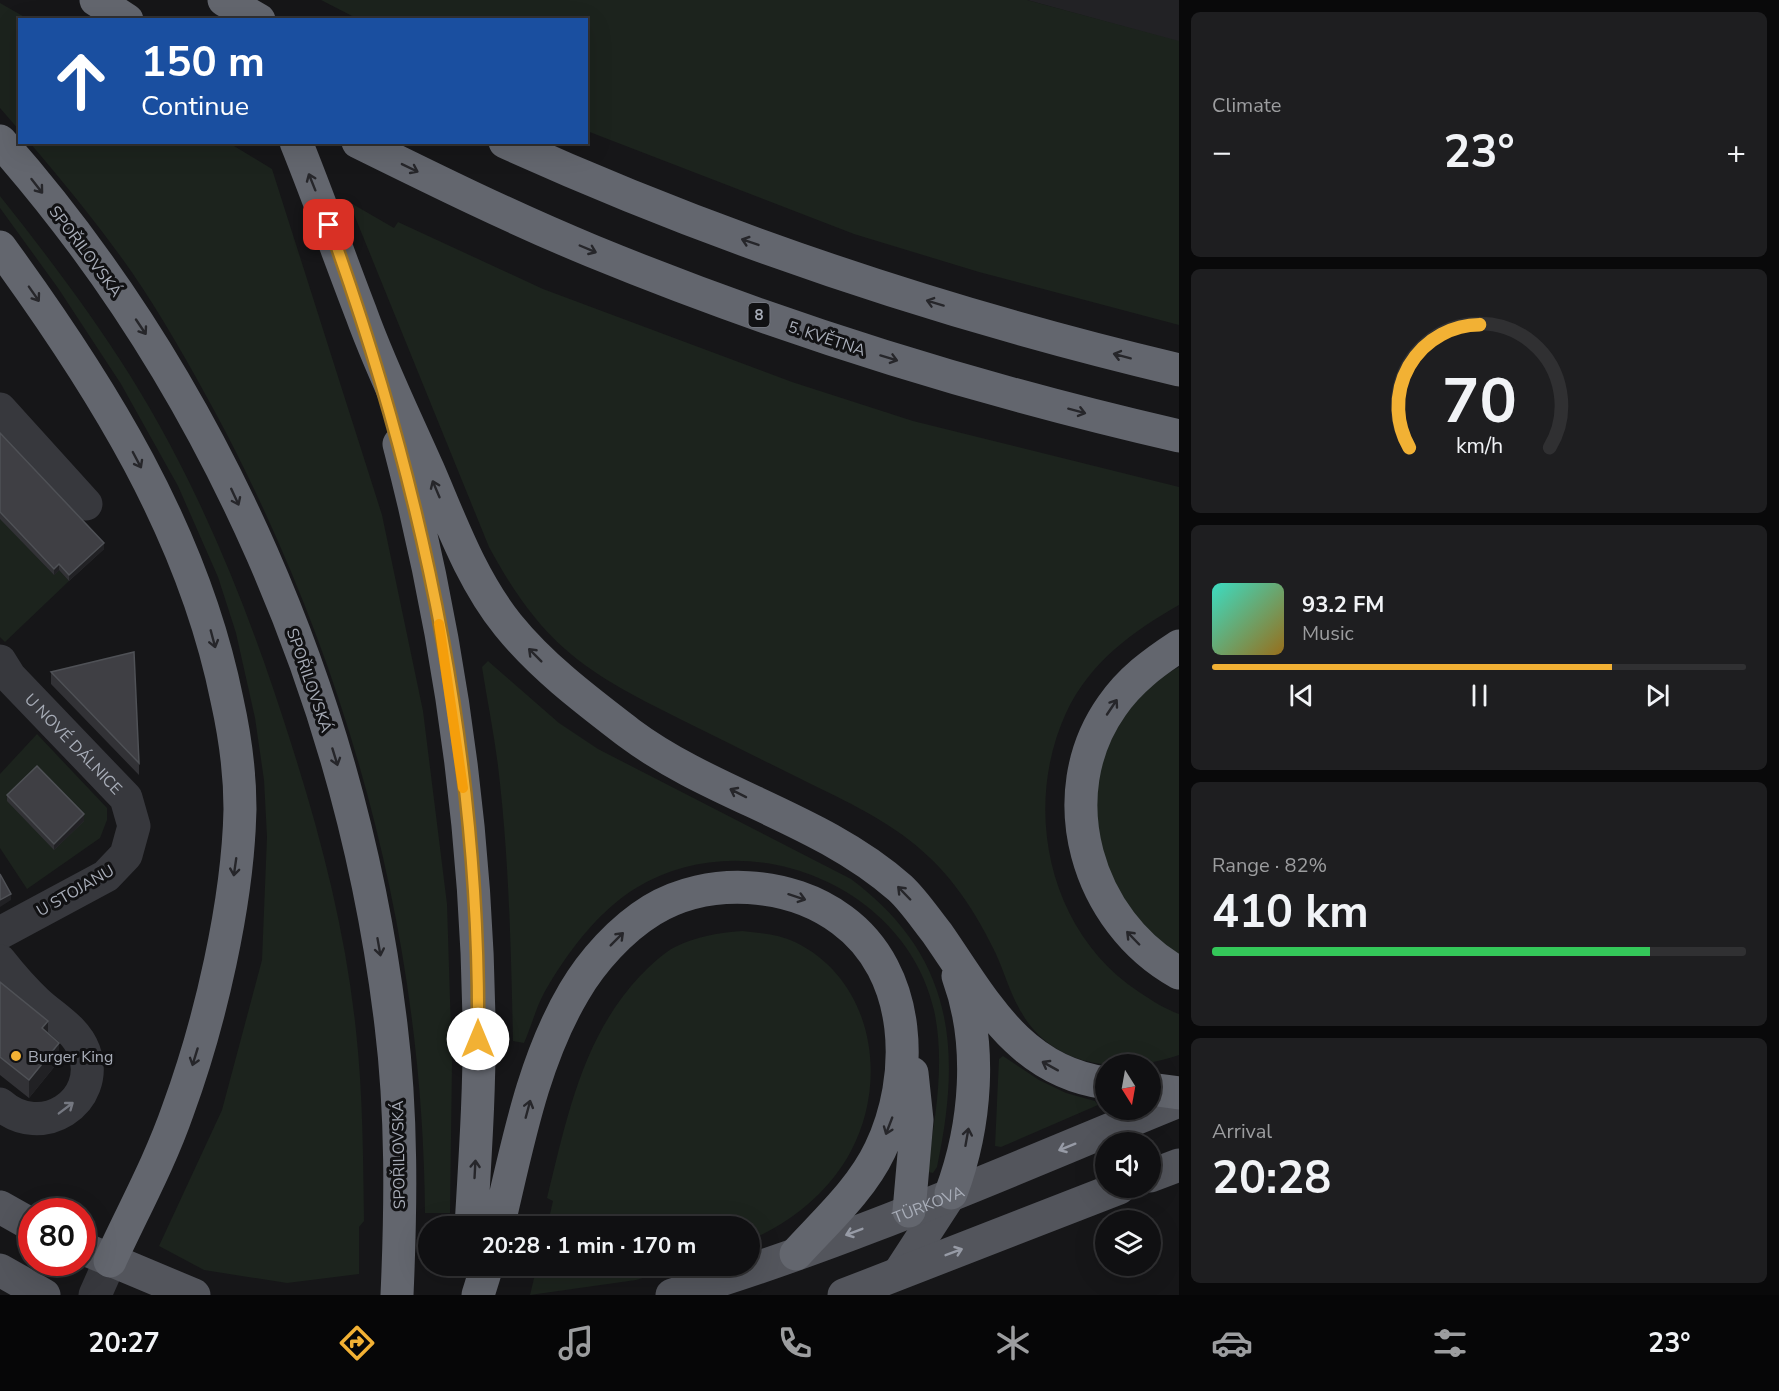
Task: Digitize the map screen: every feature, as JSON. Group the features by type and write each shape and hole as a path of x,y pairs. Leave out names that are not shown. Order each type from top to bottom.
{"highway":[{"path":"96,0 124,18"},
{"path":"224,0 256,18"},
{"path":"232,0 242,18"},
{"name":"SPOŘILOVSKÁ","path":"0,141 121,298 168,370 230,485 299,648 327,729 351,812 378,941 391,1026 398,1100 397,1295"},
{"path":"297,144 361,315 475,576 499,614 525,645 549,669 633,735 872,865 903,890 1010,1035 1046,1064 1068,1075 1095,1081"},
{"name":"5. KVĚTNA","path":"362,144 580,246 754,313 941,374 1179,436"},
{"path":"510,144 728,234 852,278 988,320 1179,370"},
{"path":"0,247 110,410 172,527 213,638 237,762 240,808 232,889 199,1044 167,1139 96,1255"},
{"path":"361,315 417,513 435,598 461,774 469,841 479,1019 471,1216"},
{"path":"1179,646 1139,674 1110,708 1097,733 1088,759 1081,811 1089,863 1111,911 1146,951 1179,973"},
{"path":"501,1216 542,1059 574,991 614,940 654,909 678,898 731,888 781,892 805,899 843,920 858,934 885,977 911,1067 916,1120 909,1211"},
{"path":"940,939 963,991 972,1035 970,1117 962,1164 951,1193"},
{"path":"796,1254 855,1188 880,1150 899,1093 903,1070 901,1028"},
{"path":"1161,1091 1179,1093"},
{"path":"465,1295 467,1276"},
{"path":"478,1295 484,1276"}],"main road":[{"name":"TÜRKOVA","path":"672,1295 796,1254 909,1211 1179,1101"},
{"path":"1161,1172 1179,1165"},
{"path":"898,1284 951,1193"},
{"path":"844,1295 898,1284 1096,1198"},
{"path":"0,1207 18,1217"},
{"path":"898,1284 909,1211"},
{"path":"96,1255 194,1295"},
{"path":"0,1270 44,1295"}],"street":[{"path":"0,410 86,504"},
{"name":"U NOVÉ DÁLNICE","path":"0,662 10,677 126,798"},
{"name":"U STOJANU","path":"0,933 106,876 117,867 132,841 132,812 126,798"},
{"path":"0,961 37,1002 78,1040 86,1065 81,1091 74,1102 51,1117 24,1119 12,1114 0,1104"},
{"path":"95,1276 95,1295"}],"shaded area":[{"path":"321,0 1027,0 1179,41 1179,325 979,272 854,234 588,131 588,18 356,18"},
{"path":"1027,0 1179,0 1179,41 1176,41"},
{"path":"0,3 26,18 18,18 18,129 0,108"},
{"path":"31,144 231,144 272,169 382,515 423,711 447,904 452,1063 450,1213 425,1213 421,1108 410,1004 392,901 369,800 339,700 303,602 262,506 215,412 175,340 142,288 82,206"},
{"path":"0,196 84,307 116,353 157,420 223,555 276,695 322,850 339,922 352,994 362,1126 364,1221 359,1227 359,1274 287,1283 204,1270 159,1246 222,1110 262,960 267,837 264,780 255,718 236,633 218,577 178,486 121,384 58,288 0,208"},
{"path":"349,202 394,228 398,222 543,289 792,382 913,421 1179,487 1179,605 1145,626 1114,650 1087,678 1076,695 1066,713 1053,750 1046,789 1046,828 1052,866 1065,903 1083,937 1108,967 1139,992 1179,1014 1179,1055 1161,1060 1161,1054 1095,1054 1095,1063 1060,1051 1043,1039 1023,1016 996,954 975,915 949,878 916,846 889,825 859,808 670,714 593,671 565,649 542,626 522,601 489,547"},
{"path":"0,518 54,575 59,570 69,581 5,642 0,637"},
{"path":"488,661 559,723 598,749 851,879 885,909 911,940 930,973 942,1008 948,1044 949,1083 945,1124 937,1167 933,1173 928,1172 927,1167 936,1108 939,1049 934,1010 917,966 890,928 855,898 815,876 770,864 724,861 679,869 636,888 609,909 584,934 562,963 544,993 524,1043 513,1041 505,834 496,754 482,667"},
{"path":"1179,667 1179,956 1144,928 1127,907 1105,864 1097,837 1095,808 1098,779 1106,752 1119,726 1136,702 1156,682"},
{"path":"37,734 107,808 107,820 100,838 27,889 0,848 0,774"},
{"path":"742,931 789,939 821,959 842,981 857,1006 866,1034 871,1064 869,1094 863,1123 851,1151 821,1192 780,1225 760,1235 760,1216 550,1216 553,1201 547,1198 570,1109 590,1052 604,1026 620,1000 657,960 683,943 716,934"},
{"path":"1003,1056 1039,1080 1066,1093 1095,1101 1095,1106 1001,1147 995,1146 999,1059"},
{"path":"535,1276 649,1276 636,1280 530,1295"}],"building":[{"path":"0,433 104,543 69,575 59,564 54,569 0,512"},
{"path":"134,652 139,763 51,672"},
{"path":"37,766 84,814 54,844 7,795"},
{"path":"0,874 11,894 0,900"},
{"path":"0,982 48,1021 42,1028 59,1043 29,1080 0,1057"}],"slow traffic":[{"path":"439,624 463,788"}],"place":[{"name":"Burger King","path":"16,1056"}],"route":[{"path":"329,225 361,315 396,432 417,513 435,598 449,683 469,841 479,1019 478,1039"}]}
